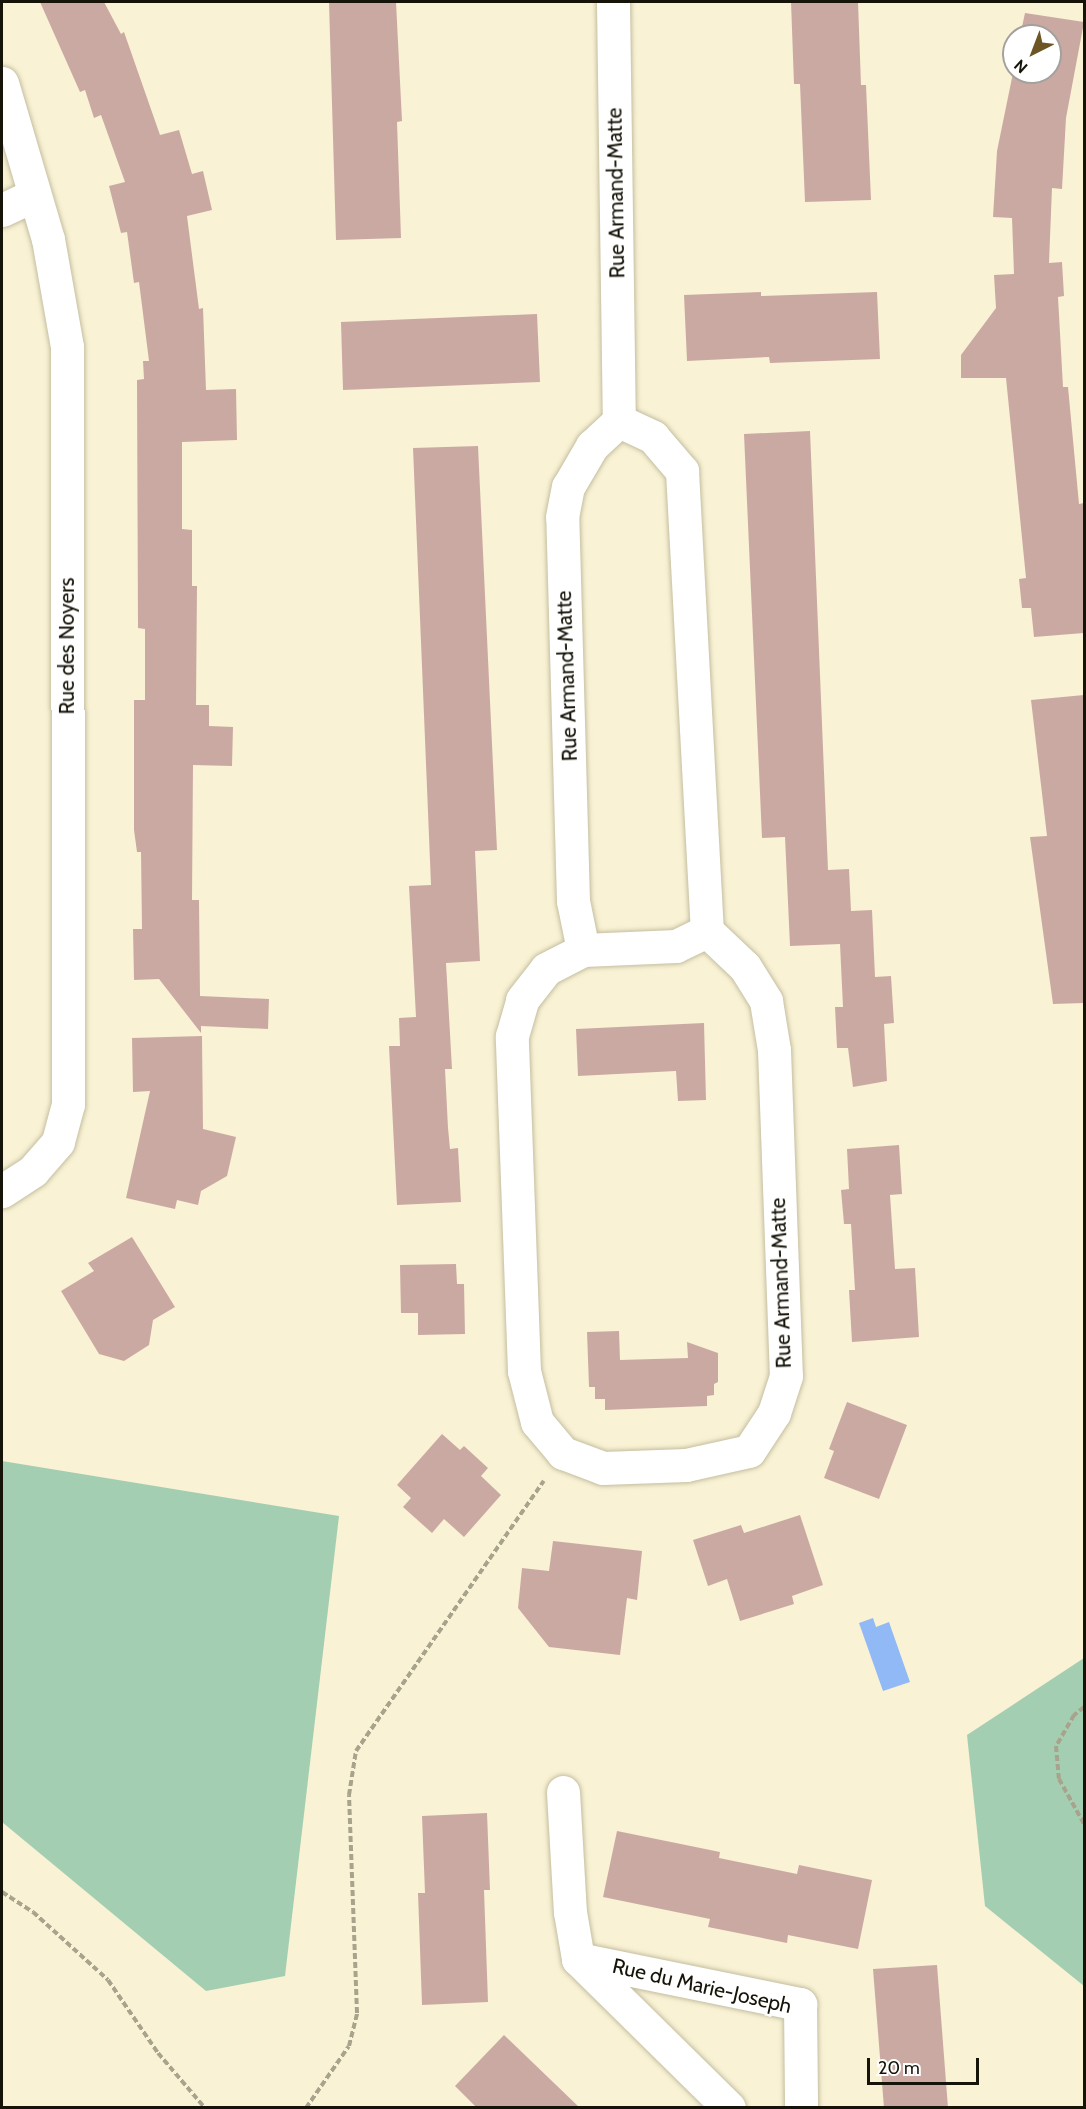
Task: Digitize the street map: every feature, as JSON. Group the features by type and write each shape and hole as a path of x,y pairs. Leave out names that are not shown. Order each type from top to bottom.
{"street":[{"name":"Rue Armand-Matte","path":"583,950 573,901 562,517 568,487 592,446 619,421 613,2"},
{"name":"Rue des Noyers","path":"2,83 32,196 48,239 67,346 68,1104 58,1142 33,1171 2,1191"},
{"path":"2,210 32,196"},
{"path":"619,421 653,437 682,471 707,931"},
{"name":"Rue Armand-Matte","path":"707,931 745,967 766,1001 774,1050 786,1376 774,1413 749,1451 686,1465 603,1468 563,1453 537,1422 524,1371 512,1036 522,1000 546,969 583,950 676,946 707,931"},
{"path":"563,1792 570,1912 578,1959"},
{"name":"Rue du Marie-Joseph","path":"578,1959 729,2108"},
{"name":"Rue du Marie-Joseph","path":"578,1959 800,2004 801,2108"}],"path":[{"path":"306,2108 349,2046 357,2013 350,1795 356,1751 563,1453"},
{"path":"1084,1707 1074,1715 1056,1746 1059,1779 1084,1824"},
{"path":"2,1892 33,1912 108,1980 158,2053 205,2108"}],"green space":[{"path":"2,1461 339,1516 285,1976 206,1991 2,1822"},
{"path":"1084,1658 1084,1986 985,1906 967,1735"}],"water":[{"path":"873,1618 876,1627 889,1622 910,1682 883,1691 859,1623"}],"building":[{"path":"40,2 104,2 121,34 124,32 160,135 179,130 192,174 203,171 212,210 187,216 199,309 203,308 206,390 236,389 237,440 182,442 182,529 192,530 192,586 197,586 196,705 209,705 209,726 233,727 232,766 193,765 192,900 199,900 200,996 269,999 268,1029 201,1026 201,1033 159,979 134,980 133,929 142,929 141,852 137,852 134,830 134,700 145,700 145,629 138,628 137,380 144,379 143,361 149,361 139,282 134,283 127,232 121,233 109,186 125,182 101,115 94,118 85,90 80,92"},
{"path":"329,2 396,2 402,121 397,122 401,238 336,240"},
{"path":"791,2 858,2 861,85 866,85 871,200 805,202 800,84 794,84"},
{"path":"1025,13 1084,22 1066,118 1062,189 1052,188 1049,263 1062,262 1064,296 1058,297 1063,387 1068,387 1079,504 1084,503 1084,633 1034,637 1031,608 1022,608 1019,579 1026,578 1006,378 961,378 961,355 996,308 994,275 1014,274 1012,218 993,217 997,151 1011,84 1062,84 1062,24 1023,24"},
{"path":"761,292 761,296 877,292 880,359 770,363 769,357 687,361 684,295"},
{"path":"537,314 540,382 343,390 341,322"},
{"path":"810,431 828,870 849,869 851,911 872,910 875,977 891,976 894,1023 884,1024 887,1081 853,1087 848,1048 837,1048 835,1007 843,1007 840,944 790,946 785,837 762,838 744,434"},
{"path":"478,446 497,850 475,851 480,961 446,963 452,1069 445,1069 448,1128 450,1149 458,1148 461,1202 397,1205 389,1046 400,1046 399,1018 416,1017 409,886 431,885 413,448"},
{"path":"1084,695 1084,1003 1053,1004 1030,837 1047,836 1031,700"},
{"path":"704,1023 706,1100 678,1101 676,1071 578,1076 576,1029"},
{"path":"202,1036 203,1129 236,1137 227,1176 201,1191 198,1205 177,1200 175,1209 126,1198 150,1091 133,1092 132,1038"},
{"path":"899,1145 902,1194 890,1195 895,1269 915,1268 919,1337 852,1342 849,1290 855,1290 851,1224 844,1224 841,1190 849,1189 847,1149"},
{"path":"132,1237 175,1307 153,1320 149,1345 124,1361 99,1354 61,1291 94,1271 88,1263"},
{"path":"456,1264 457,1284 464,1284 465,1334 418,1335 418,1313 401,1313 400,1265"},
{"path":"619,1331 620,1360 688,1358 687,1342 718,1353 718,1382 714,1384 714,1395 707,1396 707,1406 605,1410 605,1399 595,1399 595,1387 589,1387 587,1332"},
{"path":"847,1402 907,1425 879,1499 824,1478 834,1451 829,1449"},
{"path":"442,1434 460,1450 464,1446 488,1468 481,1476 501,1495 464,1537 444,1519 432,1533 403,1507 411,1498 397,1485"},
{"path":"800,1515 823,1585 792,1596 794,1604 740,1621 727,1579 708,1586 693,1540 741,1525 744,1533"},
{"path":"553,1541 642,1551 637,1600 627,1598 620,1655 549,1647 518,1608 522,1568 549,1571"},
{"path":"487,1813 490,1890 484,1890 488,2002 422,2005 418,1893 425,1893 422,1816"},
{"path":"617,1831 720,1852 719,1858 797,1874 799,1865 872,1880 858,1949 788,1935 787,1943 708,1927 710,1919 603,1897"},
{"path":"937,1965 948,2108 884,2108 873,1969"},
{"path":"504,2035 580,2108 477,2108 455,2086"}]}
